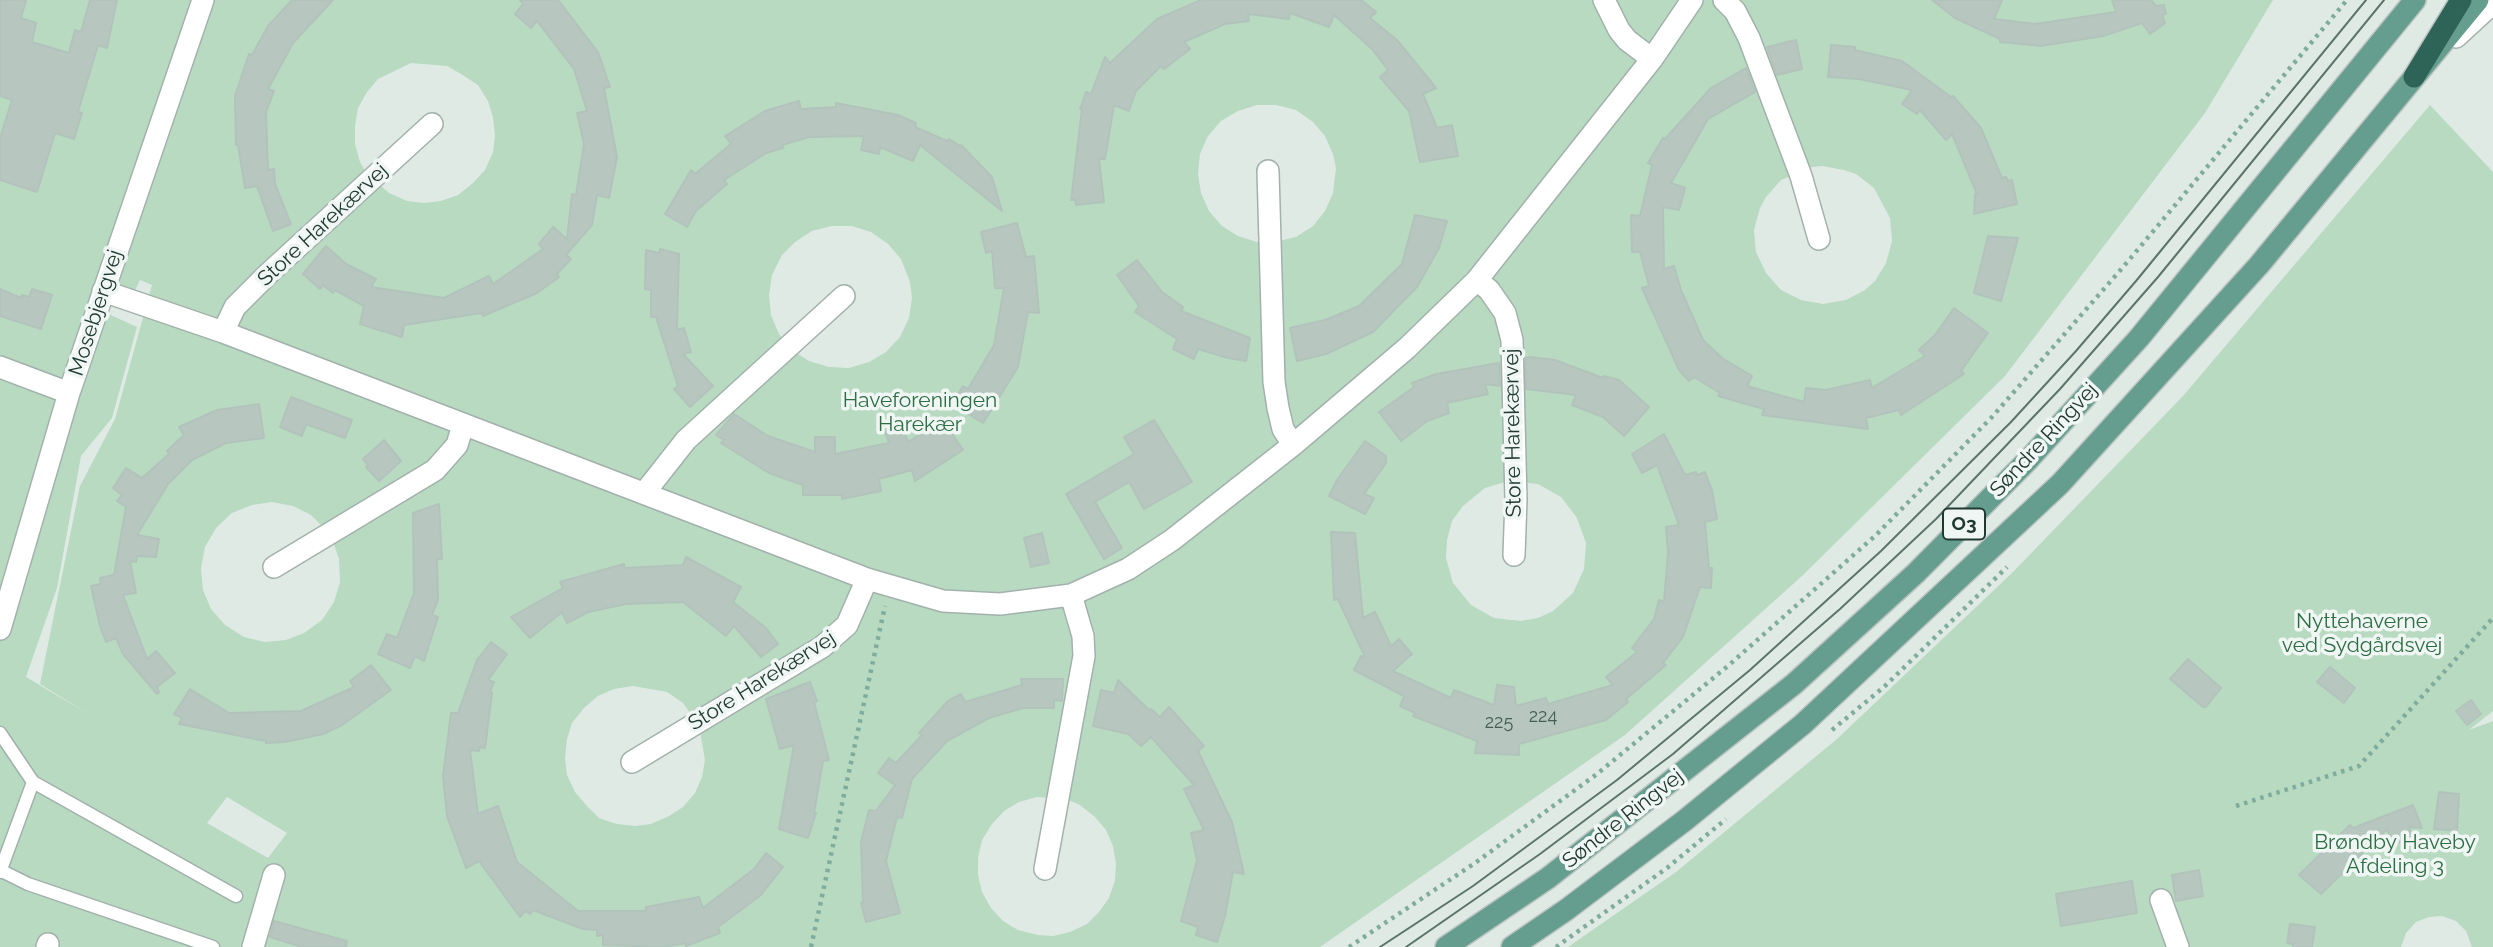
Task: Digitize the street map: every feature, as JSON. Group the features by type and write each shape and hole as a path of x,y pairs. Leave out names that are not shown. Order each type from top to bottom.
{"highway":[{"path":"2414,77 2461,0"}],"main road":[{"name":"Søndre Ringvej","path":"1446,947 1548,878 1794,684 1916,573 2029,459 2139,338 2415,0"},
{"name":"Søndre Ringvej","path":"1512,947 1684,821 1803,724 2060,484 2259,265 2478,0"}],"street":[{"name":"Mosebjergvej","path":"0,629 4,602 69,393 203,0"},
{"path":"1604,0 1627,40 1652,59"},
{"path":"103,291 223,332 867,579 943,601 1000,604 1071,595 1128,569 1172,540 1293,445 1407,348 1477,279 1652,59 1692,0"},
{"path":"1724,0 1735,11 1749,38 1801,176 1819,239"},
{"path":"2414,77 2493,3"},
{"name":"Store Harekærvej","path":"223,332 235,307 260,282 432,124"},
{"path":"1268,171 1275,382 1283,429 1293,445"},
{"name":"Store Harekærvej","path":"1477,279 1489,290 1505,313 1512,340 1516,500 1514,555"},
{"path":"647,494 649,487 686,440 844,296"},
{"path":"0,367 69,393"},
{"path":"274,567 435,470 457,445 463,425"},
{"name":"Store Harekærvej","path":"632,762 822,647 847,625 867,579"},
{"path":"1045,869 1084,656 1083,636 1071,595"},
{"path":"253,947 274,876"},
{"path":"2161,900 2178,947"}],"lane":[{"path":"0,733 33,782 236,896"},
{"path":"33,782 1,871 28,884 214,947"}],"path":[{"path":"1349,947 1475,863 1597,774 1729,665 1875,536 1992,417 2124,267 2347,0"},
{"path":"811,947 890,586"},
{"path":"2236,806 2359,766 2493,618"}],"green space":[{"name":"Haveforeningen Harekær","path":"0,0 193,0 154,160 215,0 2273,0 2205,113 2005,376 1802,576 1625,735 1320,947 0,947","holes":["411,63 447,66 478,85 488,101 495,136 493,152 485,170 458,195 441,201 407,201 389,193 367,174 355,144 358,108 378,79","1257,105 1276,105 1296,110 1313,122 1325,136 1336,168 1333,193 1325,211 1313,226 1296,237 1257,242 1238,236 1222,226 1209,211 1201,193 1198,174 1200,154 1208,136 1221,121 1238,111","1822,166 1856,174 1874,188 1890,218 1892,241 1886,263 1875,281 1865,290 1846,300 1823,304 1801,300 1781,290 1766,273 1756,252 1754,230 1760,208 1781,180 1812,167","832,226 852,226 871,232 888,244 901,259 910,282 912,298 909,318 900,337 886,352 869,362 849,368 829,367 809,361 792,350 779,334 771,315 769,295 772,275 782,255 812,231","117,279 123,290 133,295 140,280 152,285 115,419 80,486 40,684 92,716 26,677 57,588 81,456 112,418 137,327 104,312","1508,481 1538,484 1561,497 1577,518 1586,543 1584,569 1573,593 1553,611 1538,618 1521,621 1494,618 1471,605 1453,583 1446,558 1452,521 1463,506 1485,488","272,502 293,506 311,515 333,541 339,559 340,582 334,602 322,620 304,633 286,640 265,642 244,637 225,625 211,609 203,590 201,568 205,547 216,528 232,513 252,505","633,686 667,692 683,703 699,726 705,760 695,793 683,807 651,824 617,824 599,818 575,792 567,775 567,739 572,723 598,696 614,689","227,797 287,833 268,858 207,823","1037,797 1066,799 1080,805 1095,817 1106,830 1113,846 1116,864 1115,880 1109,898 1099,912 1087,924 1053,936 1018,930 1003,921 982,892 978,875 982,840 1004,811 1019,802"]},
{"path":"2430,105 2493,172 2493,711 2469,730 2493,721 2493,947 2472,947 2466,931 2456,921 2442,916 2416,922 2406,933 2401,947 1568,947 1676,872 1837,739 2013,572 2183,396"}],"building":[{"path":"0,0 26,0 21,18 36,23 32,42 69,53 75,30 81,32 90,0 117,0 107,48 98,45 78,112 82,113 74,139 55,133 37,192 0,180 0,138 12,100 0,96"},
{"path":"292,0 333,0 293,43 268,89 274,91 266,112 268,170 274,169 275,184 291,224 273,231 257,186 245,188 236,145 235,96 249,54 252,55 268,26"},
{"path":"520,0 558,0 598,52 610,87 604,88 617,157 609,198 597,195 592,225 566,255 571,259 557,274 559,277 537,293 483,316 482,313 404,325 402,337 360,324 364,306 335,290 333,293 323,285 320,289 303,274 326,246 346,264 376,279 371,287 444,298 489,276 493,284 543,249 539,244 553,227 567,239 572,194 576,195 584,144 577,113 587,111 574,69 537,21 531,28 515,14 523,4"},
{"path":"1201,0 1361,0 1376,12 1370,18 1397,40 1436,88 1423,94 1437,128 1452,125 1458,156 1420,162 1409,111 1380,77 1388,70 1372,49 1334,15 1329,27 1290,13 1289,19 1248,14 1249,21 1225,24 1184,42 1190,49 1164,69 1161,66 1136,91 1129,111 1114,105 1105,159 1099,159 1104,202 1076,205 1075,199 1071,200 1080,109 1086,92 1091,94 1105,57 1110,63 1157,19"},
{"path":"1932,0 2002,0 1994,19 2035,24 2116,12 2112,0 2151,0 2156,6 2164,5 2166,14 2162,15 2165,23 2150,34 2142,23 2103,36 2041,46 2000,42 2000,39 1955,18"},
{"path":"1796,40 1802,69 1777,75 1767,47"},
{"path":"1831,45 1855,47 1855,50 1902,61 1953,96 1981,128 2002,178 2012,180 2017,204 1974,214 1977,194 1952,134 1946,140 1920,110 1917,114 1902,104 1912,90 1859,79 1828,77"},
{"path":"1746,68 1755,92 1708,119 1671,183 1685,188 1679,210 1663,207 1664,269 1674,266 1681,290 1703,340 1722,358 1752,376 1747,386 1804,402 1806,388 1826,390 1870,380 1872,388 1925,356 1919,350 1935,335 1954,308 1988,333 1961,371 1964,374 1901,415 1899,410 1866,418 1868,429 1762,415 1764,409 1718,396 1720,393 1694,377 1689,381 1679,370 1642,288 1649,286 1640,252 1632,252 1631,215 1640,216 1652,165 1648,163 1663,138 1665,139 1711,88"},
{"path":"799,101 801,109 836,107 836,103 898,115 916,123 915,127 961,145 992,177 1002,211 920,145 913,161 880,147 879,154 861,150 864,136 809,137 782,145 783,148 766,153 724,180 727,184 696,211 687,227 665,214 691,170 695,174 731,144 725,136 765,111"},
{"path":"1415,215 1447,221 1439,248 1417,287 1373,332 1326,354 1297,361 1290,328 1325,320 1359,306 1402,264"},
{"path":"1017,223 1026,257 1034,256 1039,313 1028,312 1018,367 983,423 952,404 963,386 968,389 994,345 1004,288 995,288 992,251 986,253 981,232"},
{"path":"1988,236 2018,238 2001,301 1974,293"},
{"path":"660,249 679,254 677,330 684,328 691,352 683,354 713,386 690,407 674,389 678,386 656,317 651,317 651,290 645,289 646,250 659,253"},
{"path":"1137,260 1162,292 1183,307 1181,311 1250,338 1246,361 1198,349 1194,359 1173,349 1177,339 1135,312 1139,306 1117,275"},
{"path":"0,289 21,298 22,295 29,297 32,289 52,295 41,329 0,316"},
{"path":"1526,358 1555,360 1603,378 1604,376 1619,380 1649,407 1624,436 1603,417 1572,405 1576,395 1526,389"},
{"path":"1499,363 1500,386 1485,384 1488,394 1447,403 1449,413 1427,421 1401,441 1379,412 1414,387 1412,383 1436,374"},
{"path":"291,397 352,420 345,438 306,424 302,436 280,427"},
{"path":"259,404 264,438 226,443 192,460 168,484 137,535 159,539 156,557 137,556 136,562 130,561 136,593 123,595 147,659 156,651 175,673 157,687 157,694 123,654 116,638 106,642 91,586 101,584 100,578 114,575 126,507 117,501 122,495 113,488 126,468 142,478 169,454 167,451 184,435 179,427 217,410"},
{"path":"734,414 768,436 815,452 815,437 835,437 835,454 889,443 885,431 903,426 908,442 943,420 963,450 915,481 912,470 879,479 881,491 842,499 842,495 803,495 803,485 769,473 721,443 724,440 716,435"},
{"path":"1154,420 1192,482 1144,509 1129,482 1095,502 1122,548 1104,559 1066,494 1134,454 1124,437"},
{"path":"1664,434 1685,475 1705,472 1712,490 1717,519 1705,522 1709,568 1712,568 1711,588 1700,587 1683,637 1663,663 1666,665 1606,720 1519,744 1519,755 1475,753 1477,741 1413,716 1415,713 1400,706 1404,696 1354,670 1361,656 1365,657 1338,599 1334,600 1331,532 1355,533 1363,618 1375,612 1391,646 1399,639 1412,654 1393,671 1451,698 1454,690 1494,705 1497,685 1514,687 1516,706 1546,698 1548,704 1613,685 1606,677 1637,652 1632,648 1654,619 1659,600 1664,602 1668,552 1666,527 1679,525 1657,465 1642,473 1632,454"},
{"path":"384,440 401,461 379,481 366,467 368,465 363,459"},
{"path":"1365,441 1386,456 1386,463 1364,494 1374,498 1365,514 1329,496"},
{"path":"439,504 442,559 437,559 438,600 432,615 438,617 424,661 415,656 410,668 378,654 387,634 397,638 414,593 413,513"},
{"path":"1042,533 1049,563 1031,567 1024,538"},
{"path":"686,557 741,587 733,602 766,628 778,644 761,657 734,626 726,636 683,602 626,604 588,612 567,623 562,612 530,638 511,617 563,588 560,582 624,564 624,568 683,565"},
{"path":"491,642 507,654 488,680 494,682 490,692 485,748 480,747 479,751 470,750 478,814 498,806 517,862 578,911 646,911 646,907 699,897 703,908 754,869 766,853 783,867 761,895 718,927 720,933 686,946 685,943 664,947 603,945 603,935 597,936 597,930 583,929 533,910 530,914 525,911 520,917 479,861 466,868 447,816 443,776 451,713 458,713 477,660"},
{"path":"2188,659 2221,688 2206,707 2170,679"},
{"path":"371,665 391,690 342,725 323,734 266,743 179,724 182,718 174,714 190,689 229,713 301,711 354,687 350,681"},
{"path":"2330,667 2355,688 2344,703 2317,682"},
{"path":"1021,679 1063,679 1062,701 1054,700 1054,708 1023,708 989,718 947,741 912,779 902,818 897,817 886,861 900,913 866,922 861,903 861,842 869,810 876,811 895,785 878,773 889,758 896,763 948,701 961,694 965,702 1022,685"},
{"path":"1118,680 1160,717 1169,707 1204,746 1198,751 1232,822 1244,874 1233,872 1217,942 1196,935 1198,927 1181,921 1197,860 1191,833 1204,830 1184,789 1194,785 1151,737 1141,746 1128,734 1093,726 1101,690 1114,693"},
{"path":"810,682 817,701 814,702 829,760 823,761 816,813 808,838 779,829 794,745 780,749 766,699"},
{"path":"2471,700 2481,714 2467,725 2456,711"},
{"path":"2439,792 2459,794 2457,831 2434,829"},
{"path":"2413,805 2422,828 2409,827 2413,837 2393,844 2387,829 2321,894 2299,875 2350,825 2353,828"},
{"path":"2199,870 2203,896 2176,901 2172,875"},
{"path":"2132,881 2137,913 2061,926 2056,894"},
{"path":"274,921 347,941 346,947 302,947 270,937"},
{"path":"2290,924 2315,927 2312,947 2293,947 2293,944 2287,943"}],"tram line":[{"path":"1380,947 1473,886 1617,780 1750,670 1881,551 2011,422 2076,351 2366,0"},
{"path":"1406,947 1540,854 1673,754 1840,609 1936,519 2060,389 2158,277 2384,0"}],"park label":[{"name":"Nyttehaverne ved Sydgårdsvej","path":"2362,634"},
{"name":"Brøndby Haveby Afdeling 3","path":"2395,855"}]}
